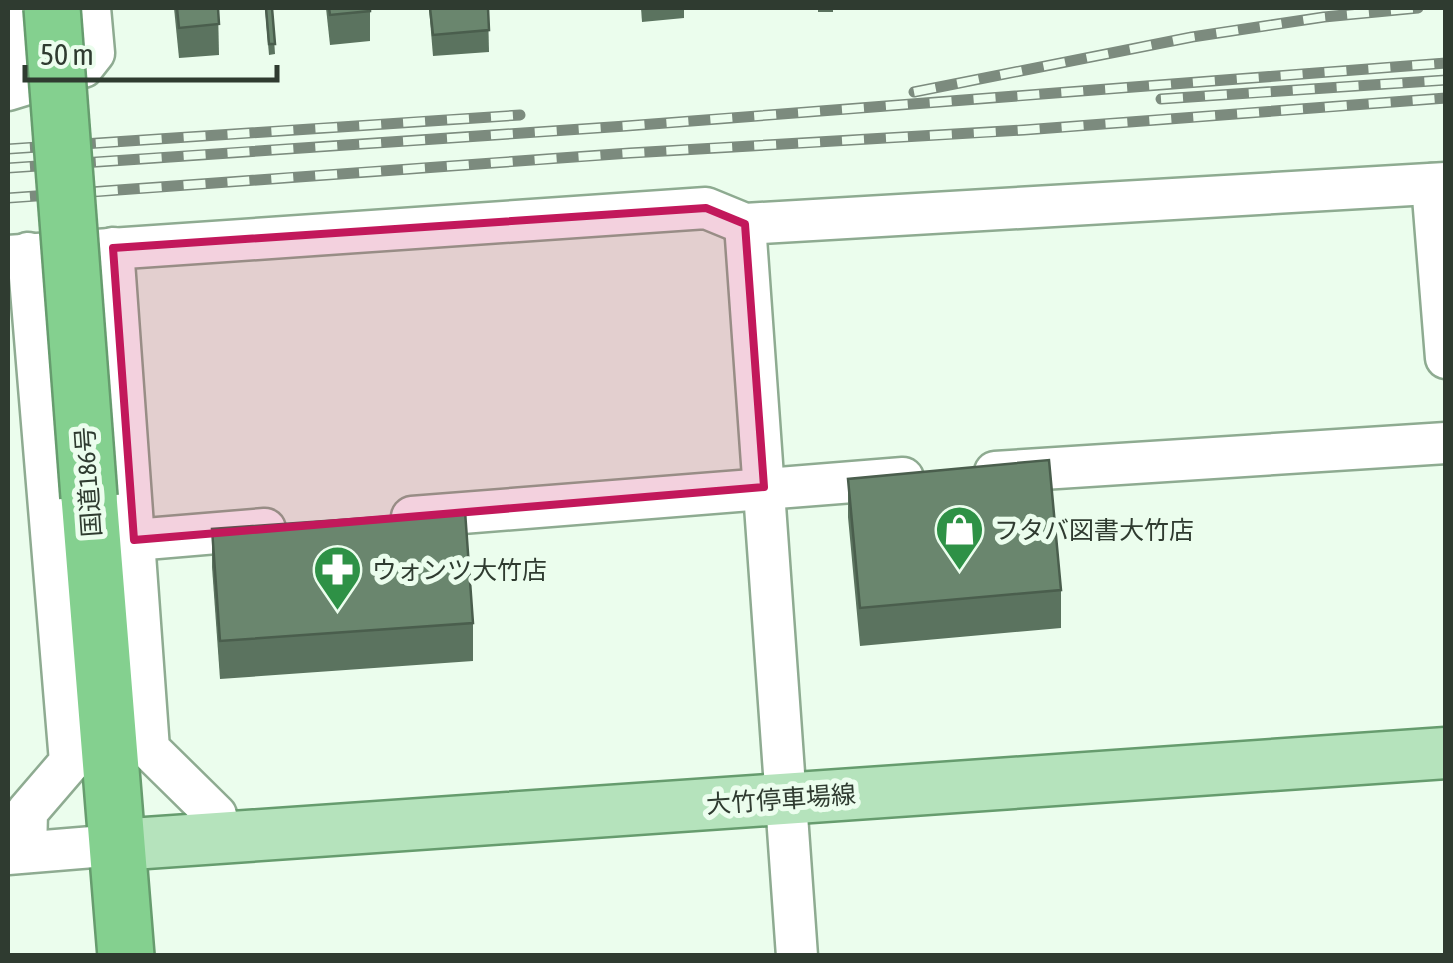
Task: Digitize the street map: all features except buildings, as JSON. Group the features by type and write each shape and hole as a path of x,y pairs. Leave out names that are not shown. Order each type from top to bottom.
{"highway":[{"name":"国道186号","path":"52,8 126,956"}],"main road":[{"name":"大竹停車場線","path":"116,844 1446,753"}],"street":[{"path":"8,61 13,48 10,8"},
{"path":"8,90 83,67 94,53 90,8"},
{"path":"220,838 216,815 149,750 134,540 88,486 18,255 706,208 745,224 1439,184 1446,358"},
{"path":"745,224 797,956"},
{"path":"113,248 88,486 70,762 27,812 17,853 116,844"},
{"path":"370,520 764,487 1446,443"},
{"path":"134,540 312,525"}],"highlighted area":[{"path":"706,208 745,224 764,487 134,540 113,248"}],"railway":[{"path":"914,92 1192,37 1324,17 1418,8"},
{"path":"8,168 626,126 1446,63"},
{"path":"1161,99 1446,80"},
{"path":"8,198 1446,98"},
{"path":"8,149 520,115"}],"place":[{"name":"フタバ図書大竹店","path":"959,572"},
{"name":"ウォンツ大竹店","path":"337,612"}]}
